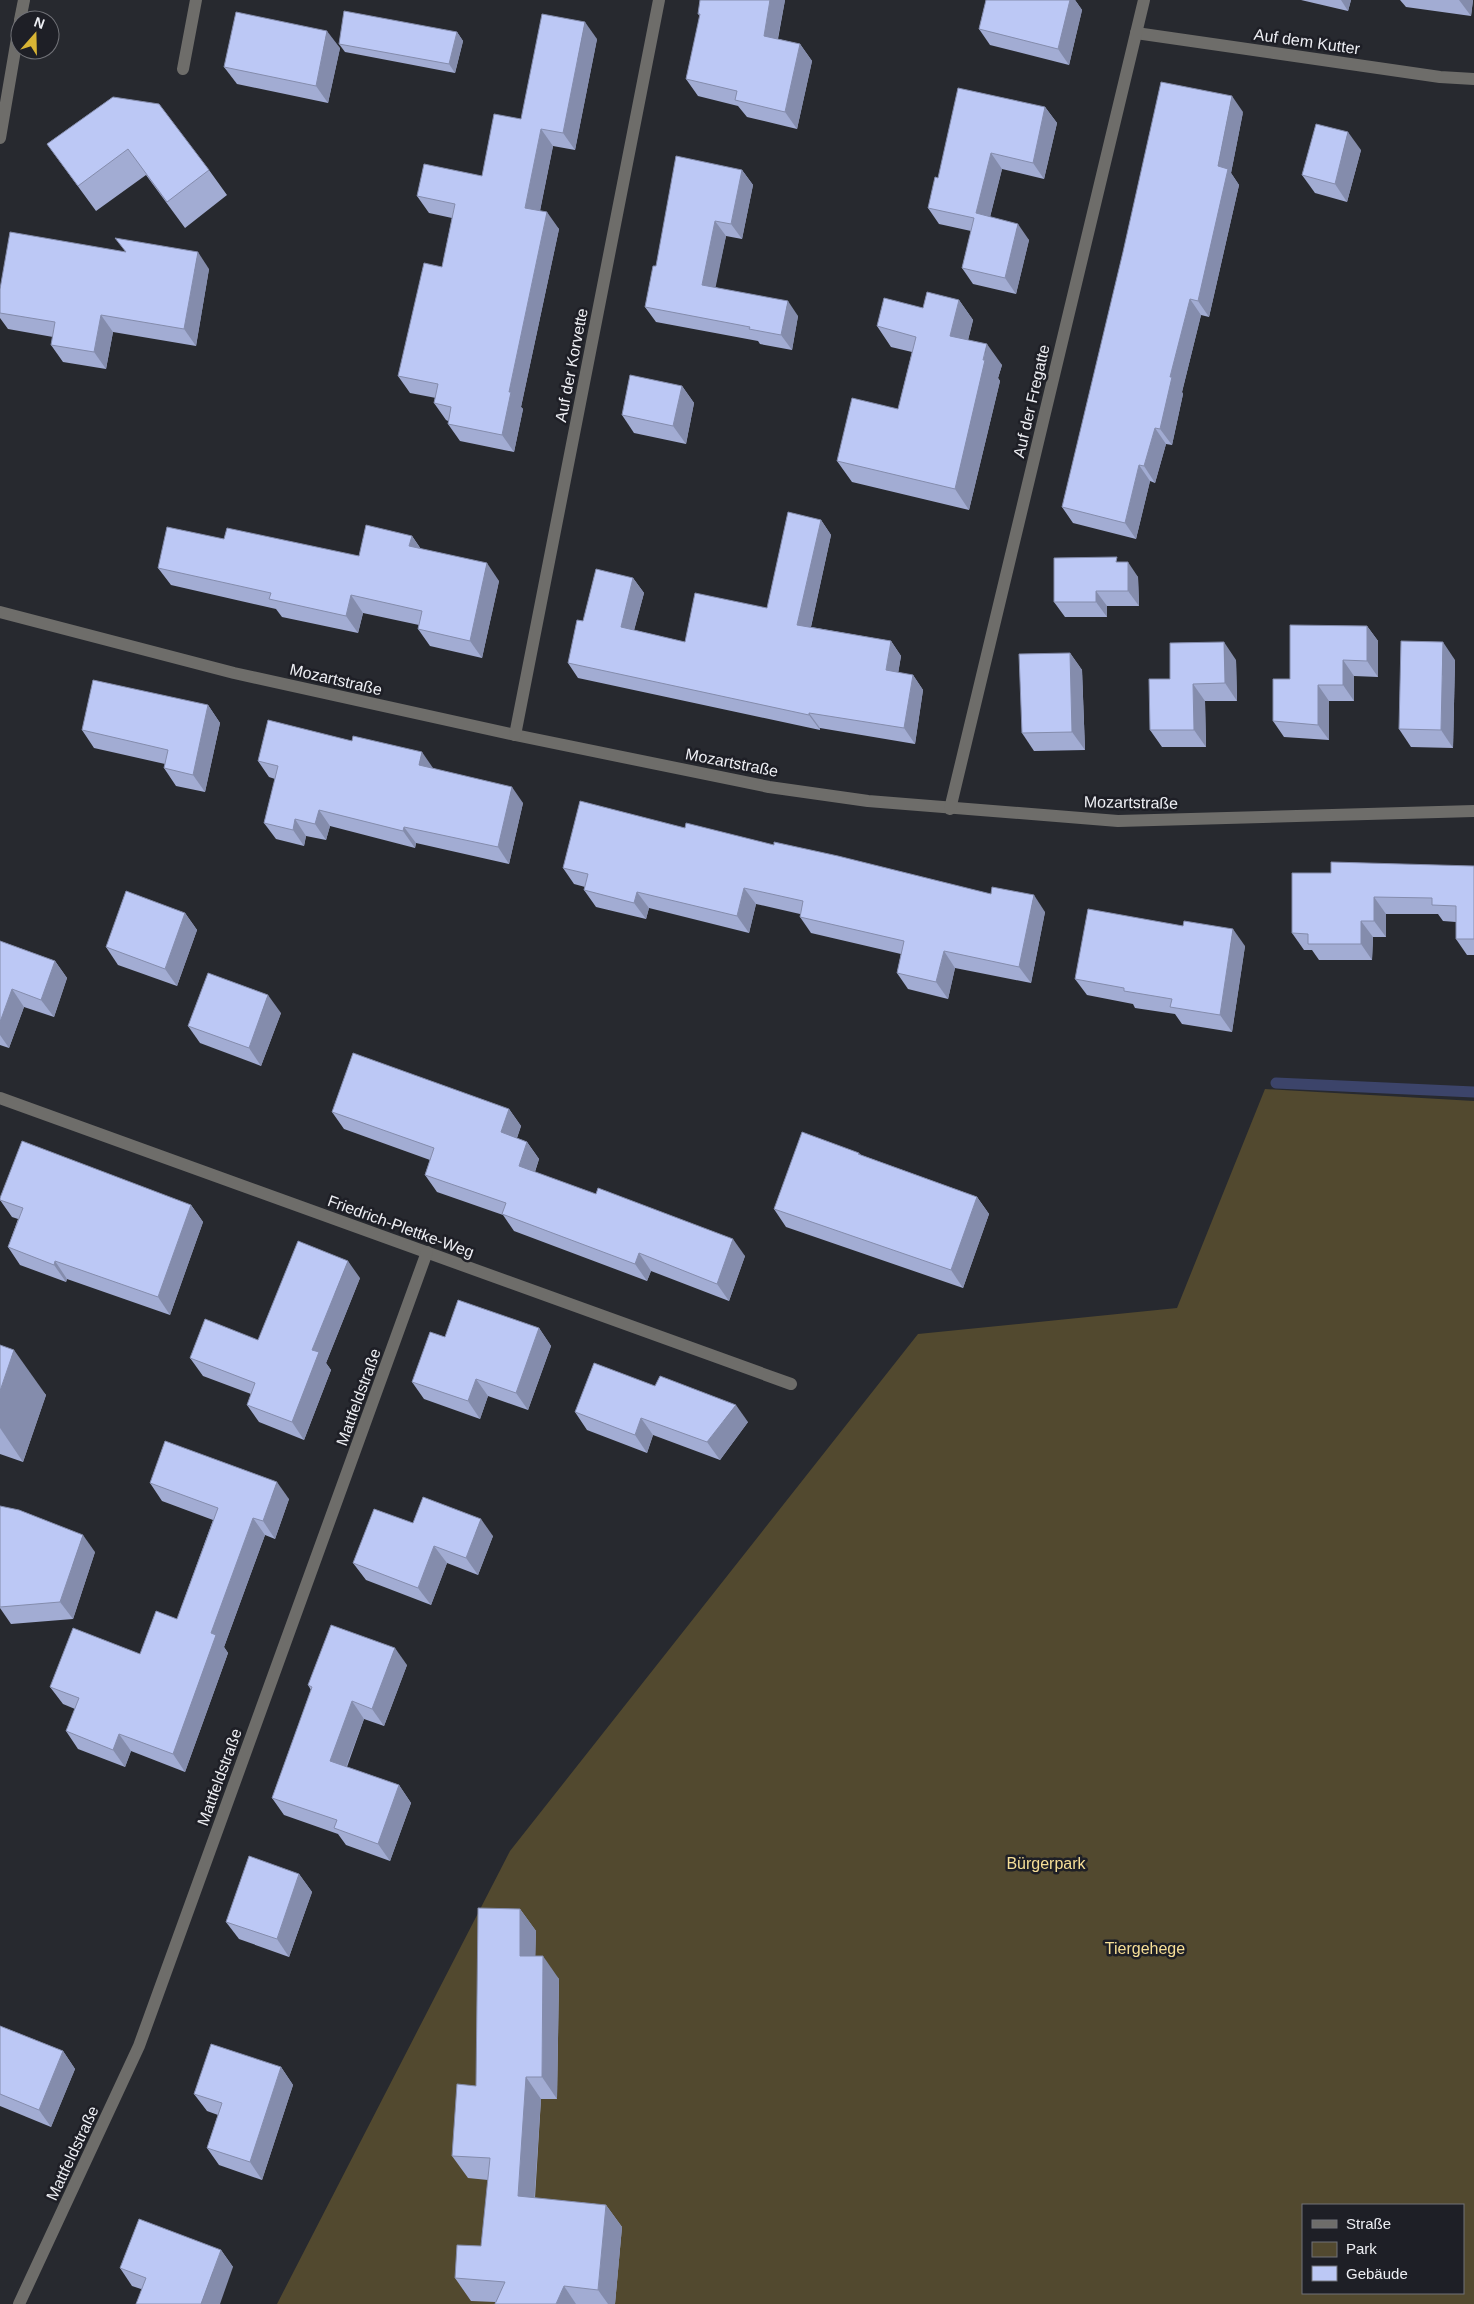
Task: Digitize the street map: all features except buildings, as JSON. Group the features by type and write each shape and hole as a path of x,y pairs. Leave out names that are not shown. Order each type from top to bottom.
{"street":[{"path":"183,69 196,0"},
{"name":"Auf der Korvette","path":"515,735 660,0"},
{"name":"Auf der Fregatte","path":"950,809 1144,0"},
{"name":"Auf dem Kutter","path":"1136,33 1440,76 1474,79"},
{"path":"0,138 13,60"},
{"name":"Mozartstraße","path":"0,612 234,673 515,735 769,787 868,801 1118,821 1474,811"},
{"name":"Friedrich-Plettke-Weg","path":"0,1098 791,1384"},
{"name":"Mattfeldstraße","path":"19,2304 139,2046 427,1252"}],"green space":[{"name":"Bürgerpark","path":"1265,1089 1474,1101 1474,2304 277,2304 510,1851 918,1334 1177,1308"}],"waterway":[{"path":"1276,1083 1474,1092"}],"park label":[{"name":"Tiergehege","path":"1145,1948"}]}
